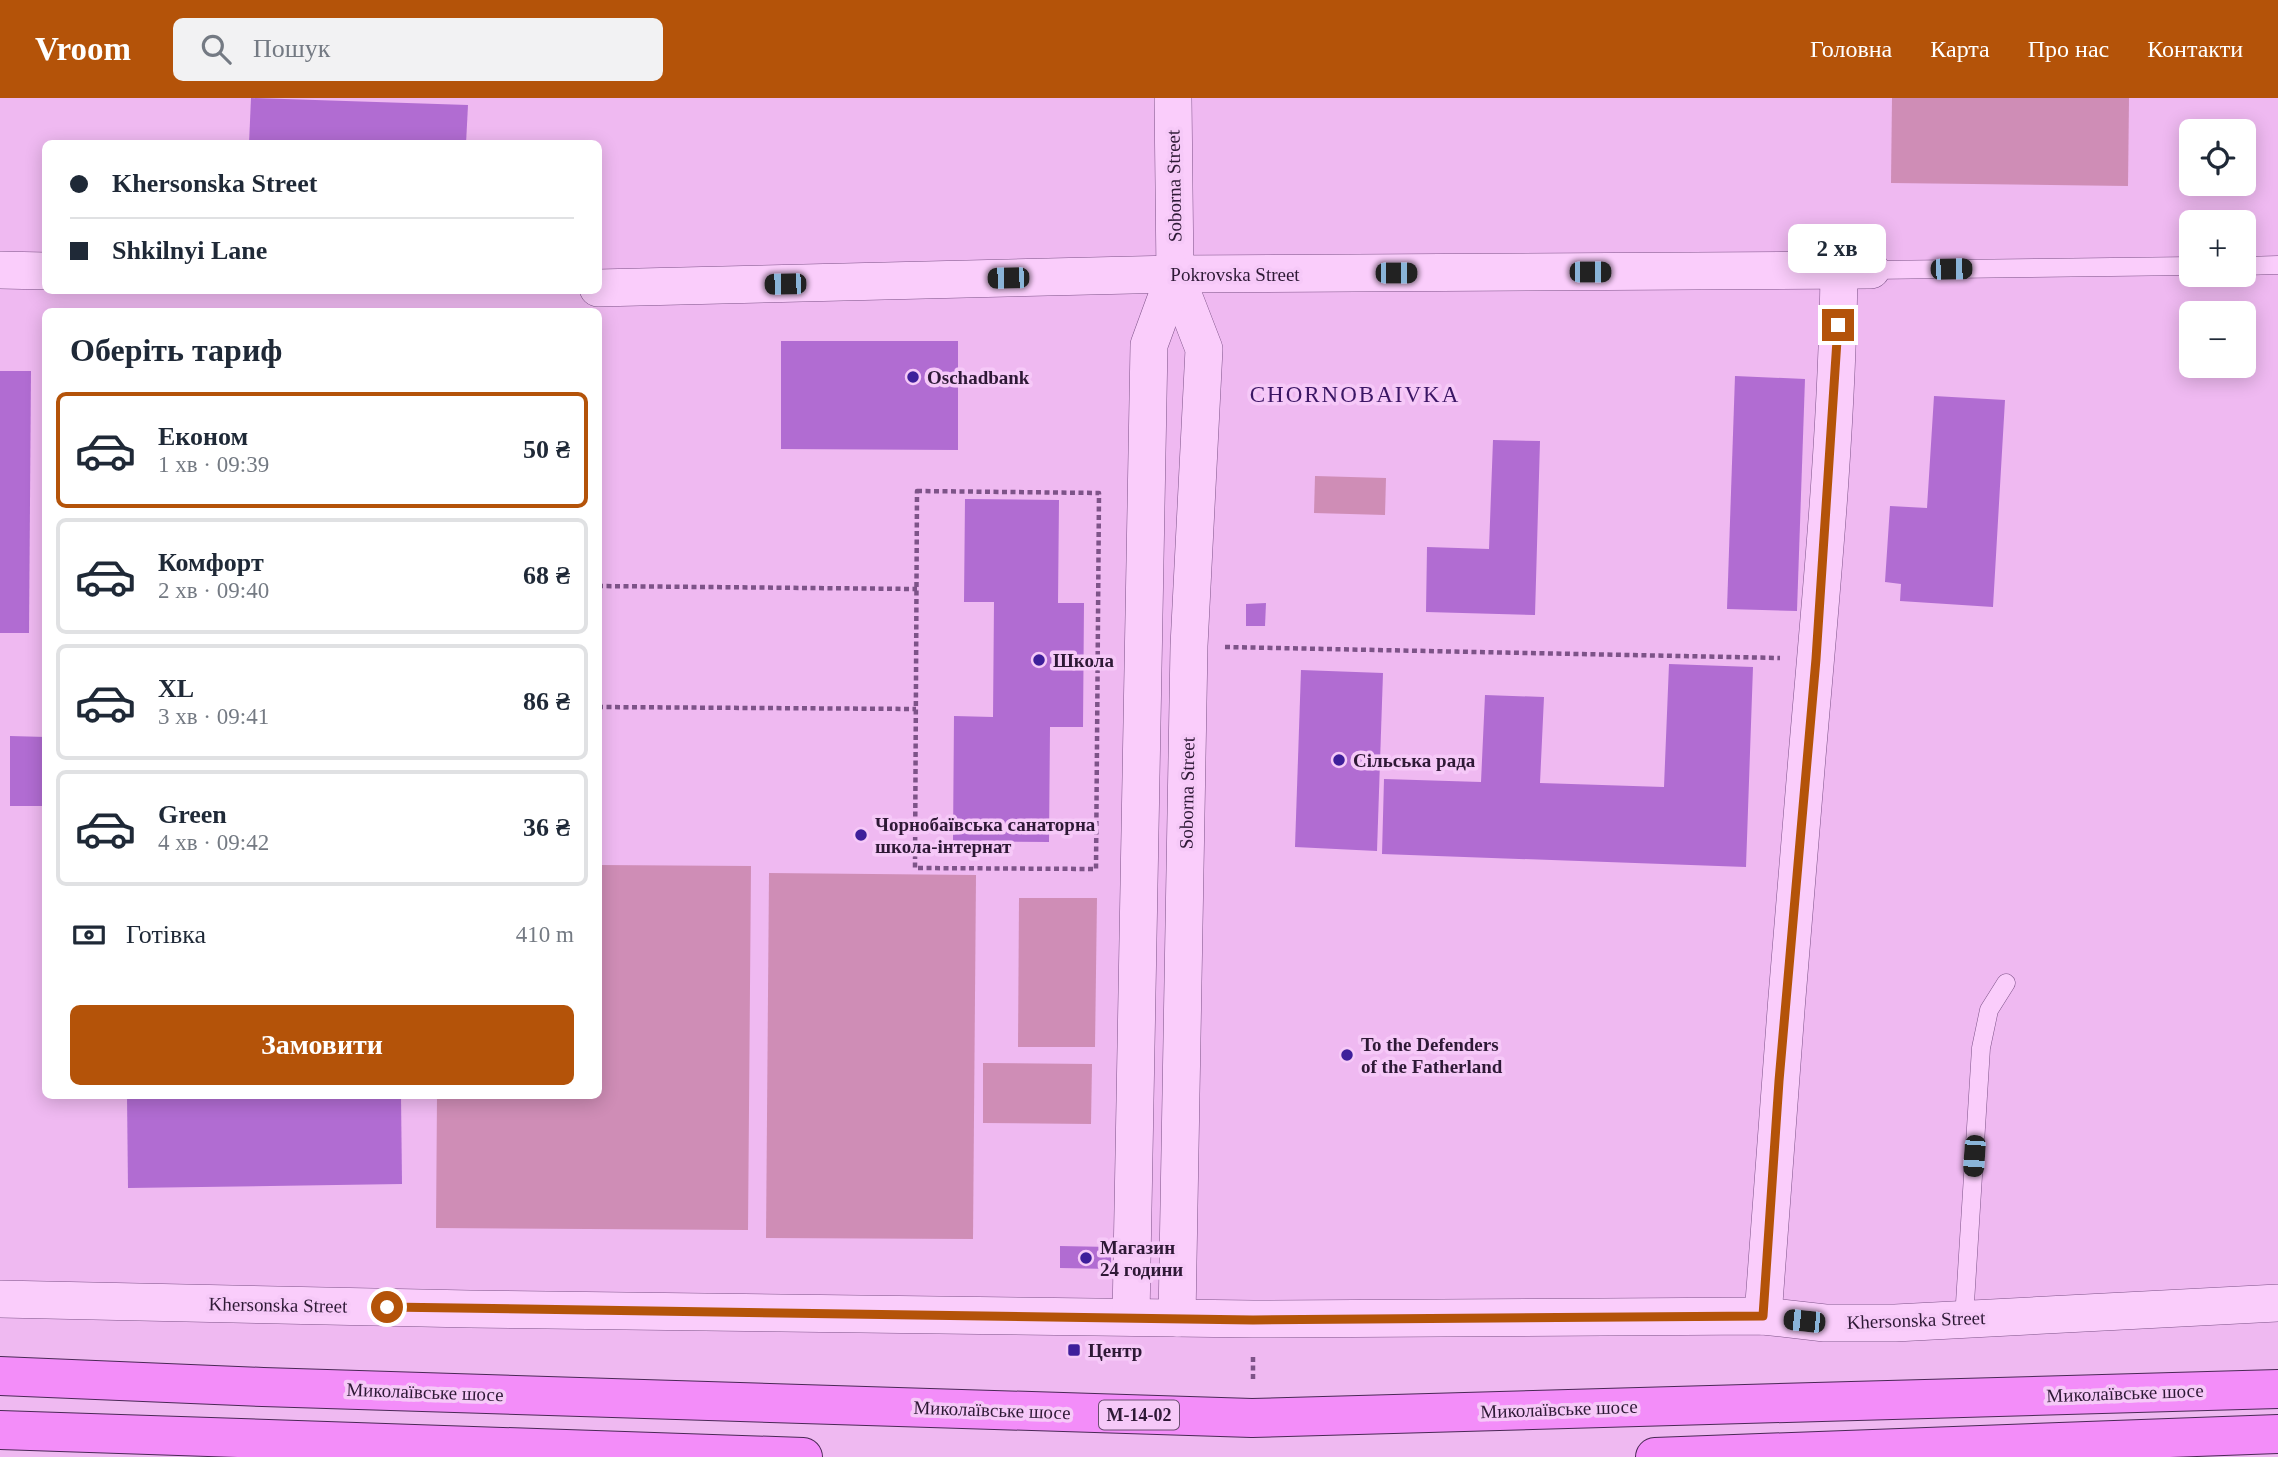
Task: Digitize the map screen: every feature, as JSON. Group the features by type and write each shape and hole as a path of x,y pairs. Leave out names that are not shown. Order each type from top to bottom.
{"main road":[{"name":"Миколаївське шосе","path":"0,1376 263,1387 1252,1418 2278,1388"},
{"path":"0,1430 803,1457"},
{"path":"1655,1457 2278,1434"}],"street":[{"name":"Soborna Street","path":"1173,98 1175,274 1204,349 1189,646 1177,1318"},
{"path":"0,270 42,271"},
{"name":"Pokrovska Street","path":"602,288 1175,274 1855,271"},
{"path":"1763,1316 1779,1081 1816,659 1838,351 1855,271"},
{"name":"Soborna Street","path":"1131,1318 1149,345 1175,274"},
{"name":"Khersonska Street","path":"0,1299 470,1309 1131,1318 1763,1316 1825,1323 1964,1319 2278,1303"}],"lane":[{"path":"2256,266 2278,265"},
{"path":"1855,271 2179,267"},
{"path":"1964,1319 1981,1048 1989,1010 2006,984"}],"path":[{"path":"918,491 1099,493 1096,869 915,868 917,589 918,491"},
{"path":"602,586 917,589"},
{"path":"1189,646 1816,659"},
{"path":"602,707 916,709"}],"shaded area":[{"path":"1892,98 2129,98 2128,186 1891,183"},
{"path":"1315,476 1386,478 1385,515 1314,513"},
{"path":"602,865 751,866 748,1230 436,1228 437,1099 602,1099"},
{"path":"769,873 976,875 973,1239 766,1238"},
{"path":"1019,898 1097,898 1095,1047 1018,1047"},
{"path":"983,1063 1092,1064 1091,1124 983,1123"}],"building":[{"path":"251,98 468,105 466,140 249,140"},
{"path":"781,341 958,341 958,450 781,449"},
{"path":"0,371 31,371 29,633 0,633"},
{"path":"1735,376 1805,379 1797,611 1727,609"},
{"path":"1934,396 2005,400 1993,607 1900,601 1901,584 1885,582 1890,506 1927,508"},
{"path":"1493,440 1540,441 1535,615 1426,612 1427,547 1489,549"},
{"name":"Школа","path":"965,499 1059,500 1058,603 1084,603 1083,727 1050,727 1049,842 953,841 954,716 993,717 994,602 964,602"},
{"path":"1266,603 1265,626 1246,626 1246,604"},
{"path":"1669,664 1753,667 1746,867 1382,854 1384,779 1481,782 1485,695 1544,697 1540,783 1664,787"},
{"name":"Сільська рада","path":"1301,670 1383,673 1377,851 1295,847"},
{"path":"10,736 42,737 42,806 10,806"},
{"path":"127,1099 401,1099 402,1184 128,1188"},
{"name":"Магазин 24 години","path":"1060,1246 1111,1247 1111,1269 1060,1268"}],"place":[{"name":"Oschadbank","path":"913,377"},
{"name":"Школа","path":"1039,660"},
{"name":"Сільська рада","path":"1339,760"},
{"name":"Чорнобаївська санаторна школа-інтернат","path":"861,835"},
{"name":"To the Defenders of the Fatherland","path":"1347,1055"},
{"name":"Магазин 24 години","path":"1086,1258"},
{"name":"Центр","path":"1074,1350"}],"district":[{"name":"CHORNOBAIVKA","path":"1355,394"}],"route":[{"path":"387,1307 1253,1320 1763,1316 1779,1081 1816,659 1838,325"}]}
